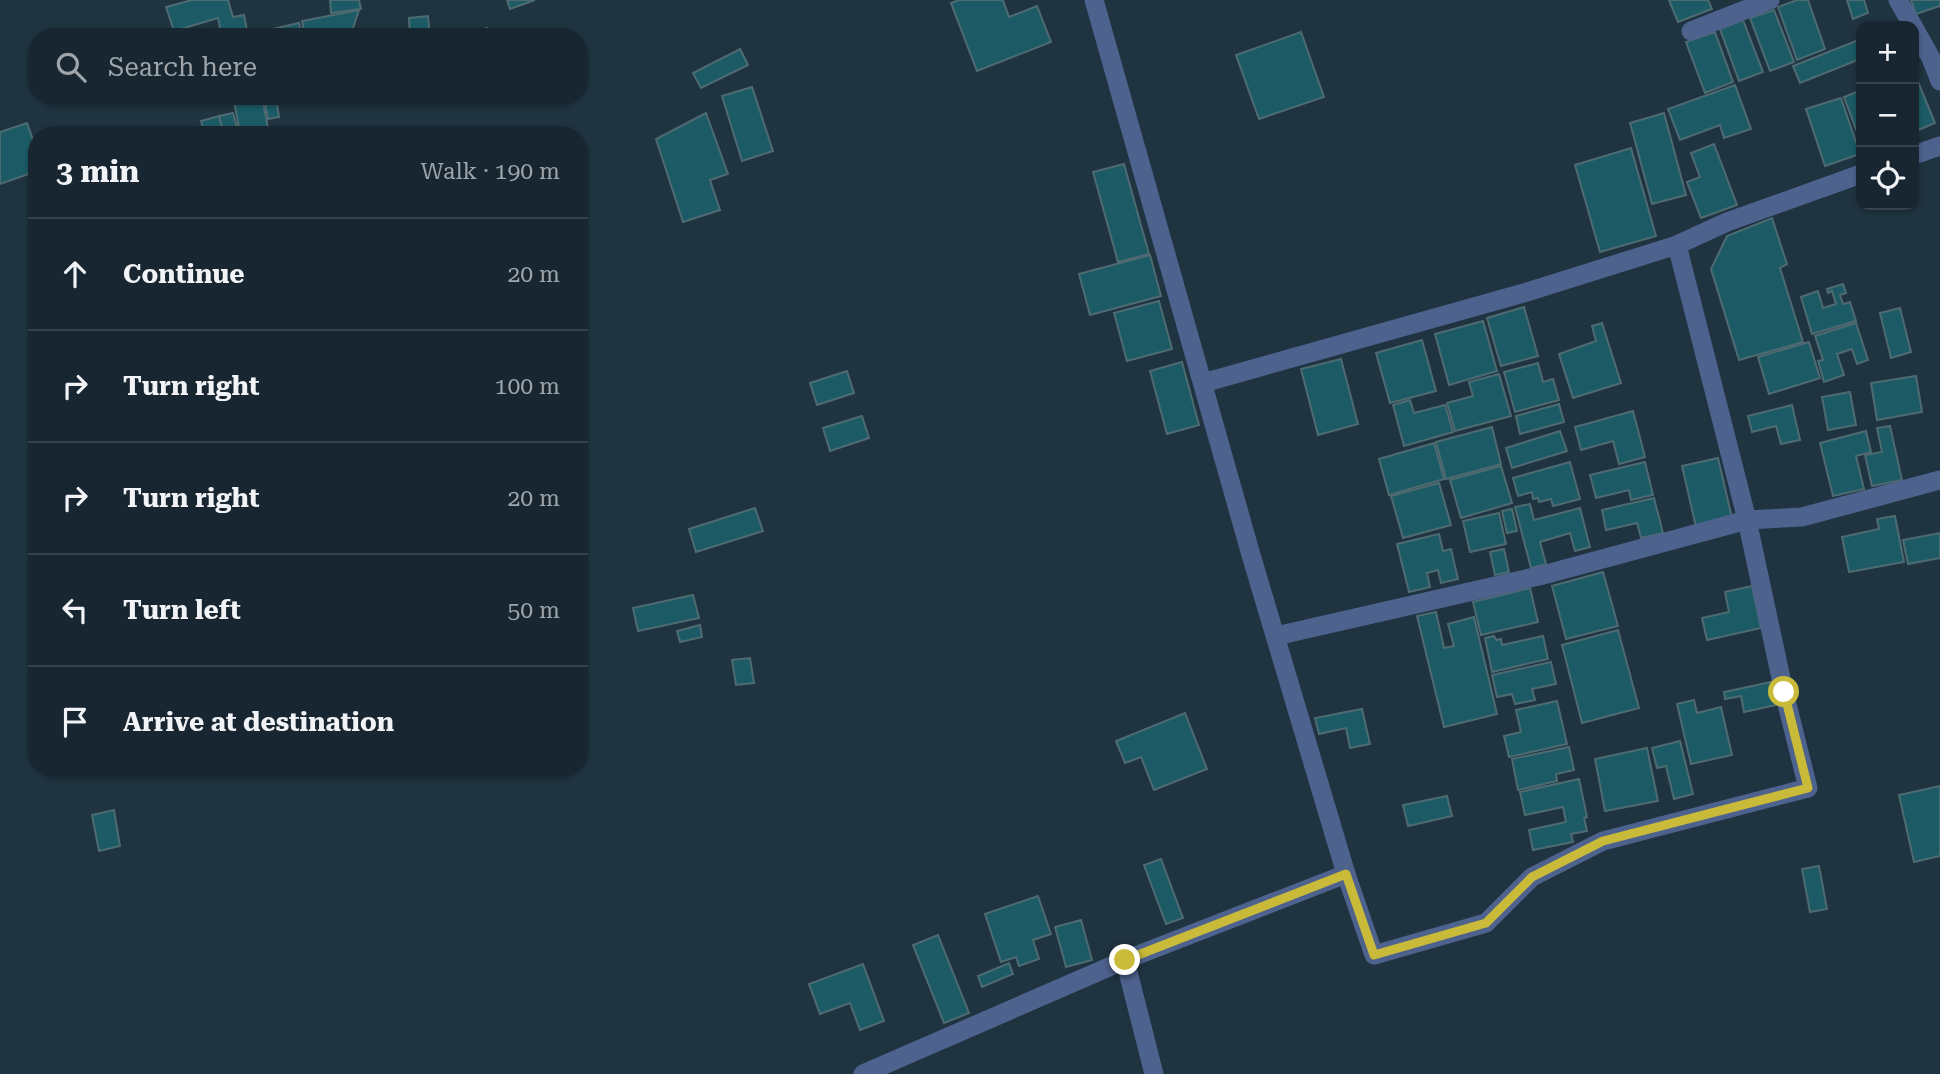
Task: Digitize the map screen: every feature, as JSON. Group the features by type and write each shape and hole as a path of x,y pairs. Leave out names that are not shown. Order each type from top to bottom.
{"street":[{"path":"1094,0 1276,636 1346,874 1374,955 1486,923 1532,877 1603,841 1808,788 1747,520 1677,245"},
{"path":"1691,31 1770,0"},
{"path":"1898,0 1910,21"},
{"path":"1919,37 1940,81"},
{"path":"1919,153 1940,146"},
{"path":"1203,383 1524,293 1677,245 1727,222 1856,176"},
{"path":"1276,636 1543,575 1747,520 1802,517 1940,480"},
{"path":"863,1074 1125,960 1346,874"},
{"path":"1125,960 1154,1074"}],"building":[{"path":"192,0 228,0 233,17 244,15 247,28 220,28 218,18 184,28 173,28 166,7"},
{"path":"330,0 359,0 361,9 331,13"},
{"path":"507,0 535,0 510,9"},
{"path":"959,0 1003,0 1009,17 1037,6 1051,42 977,71 951,3"},
{"path":"1669,0 1708,0 1712,9 1678,22"},
{"path":"1797,0 1808,0 1825,49 1797,60 1778,7"},
{"path":"1847,0 1864,0 1868,13 1853,19"},
{"path":"1911,0 1940,0 1940,6 1916,14"},
{"path":"359,10 353,28 303,28 302,21"},
{"path":"1774,10 1794,62 1770,71 1750,18"},
{"path":"428,16 429,28 410,28 409,18"},
{"path":"1743,20 1763,72 1739,81 1720,29"},
{"path":"299,23 300,28 277,28"},
{"path":"1301,32 1324,97 1259,119 1236,55"},
{"path":"1715,32 1733,82 1705,93 1686,42"},
{"path":"1856,41 1856,61 1800,83 1793,66"},
{"path":"740,49 748,65 701,88 693,73"},
{"path":"1919,84 1935,123 1919,130"},
{"path":"1735,85 1751,129 1724,138 1720,125 1680,140 1668,109"},
{"path":"752,87 773,151 742,161 722,96"},
{"path":"1856,92 1856,129 1844,97"},
{"path":"1841,98 1856,142 1856,155 1825,166 1806,109"},
{"path":"235,105 264,105 268,126 239,126"},
{"path":"266,105 277,105 279,117 268,119"},
{"path":"233,113 237,126 222,126 219,116"},
{"path":"706,113 728,174 710,180 720,210 683,222 656,139"},
{"path":"1664,113 1686,195 1652,204 1630,123"},
{"path":"219,116 222,126 202,126 201,121"},
{"path":"27,123 28,126 28,174 0,184 0,132"},
{"path":"1714,144 1737,205 1701,218 1687,182 1700,177 1691,153"},
{"path":"1631,148 1656,236 1600,252 1575,165"},
{"path":"1124,164 1149,254 1118,262 1093,172"},
{"path":"1772,218 1787,264 1780,268 1803,342 1739,360 1711,269 1727,236"},
{"path":"1150,255 1161,296 1090,315 1079,274"},
{"path":"1843,284 1846,293 1840,295 1843,304 1850,302 1856,321 1812,334 1801,297 1818,291 1823,308 1836,304 1832,291 1828,293 1827,289"},
{"path":"1159,301 1172,349 1127,361 1114,313"},
{"path":"1524,307 1538,356 1501,366 1487,318"},
{"path":"1900,308 1911,352 1891,358 1880,313"},
{"path":"1483,321 1497,371 1449,385 1435,334"},
{"path":"1602,323 1621,383 1573,398 1559,354 1596,341 1592,326"},
{"path":"1856,323 1868,360 1857,364 1852,349 1837,354 1844,375 1824,382 1818,361 1823,360 1815,336"},
{"path":"1422,340 1436,391 1390,403 1376,353"},
{"path":"1809,342 1820,378 1769,394 1758,357"},
{"path":"1341,359 1358,424 1318,435 1301,369"},
{"path":"1182,362 1199,425 1167,434 1150,371"},
{"path":"1538,363 1543,382 1553,379 1559,400 1515,412 1504,372"},
{"path":"847,371 854,393 817,405 810,383"},
{"path":"1499,374 1511,416 1455,431 1447,403 1473,396 1469,382"},
{"path":"1916,376 1922,412 1877,420 1871,383"},
{"path":"1850,392 1856,425 1828,430 1822,397"},
{"path":"1410,400 1414,413 1445,405 1453,432 1404,446 1393,405"},
{"path":"1559,404 1564,422 1520,434 1516,416"},
{"path":"1792,405 1800,440 1781,444 1776,426 1752,432 1748,416"},
{"path":"1633,411 1645,457 1619,464 1613,441 1581,450 1575,427"},
{"path":"862,416 869,438 830,451 823,428"},
{"path":"1890,426 1902,480 1872,486 1865,455 1882,452 1877,428"},
{"path":"1492,427 1501,464 1446,479 1436,442"},
{"path":"1560,431 1567,451 1512,468 1506,448"},
{"path":"1866,431 1871,452 1856,456 1864,489 1833,496 1820,443"},
{"path":"1434,443 1444,479 1389,495 1379,459"},
{"path":"1718,458 1732,518 1696,527 1682,466"},
{"path":"1570,462 1580,499 1553,506 1551,499 1539,502 1538,498 1533,499 1532,492 1518,496 1513,478"},
{"path":"1645,462 1653,495 1631,500 1629,490 1596,498 1590,475"},
{"path":"1501,466 1512,503 1461,518 1450,480"},
{"path":"1439,483 1451,525 1403,538 1391,496"},
{"path":"1654,498 1663,533 1641,538 1637,523 1606,530 1602,510"},
{"path":"1530,504 1534,520 1580,508 1590,547 1575,551 1570,533 1540,542 1546,564 1531,568 1515,507"},
{"path":"755,508 763,531 696,552 689,529"},
{"path":"1512,509 1517,531 1507,533 1502,511"},
{"path":"1499,513 1506,544 1470,552 1463,521"},
{"path":"1895,516 1904,562 1849,572 1842,537 1879,529 1877,519"},
{"path":"1940,533 1940,558 1908,564 1903,540"},
{"path":"1439,534 1443,551 1451,549 1458,579 1441,583 1438,570 1427,573 1430,587 1409,592 1397,544"},
{"path":"1504,549 1509,572 1495,575 1490,552"},
{"path":"1603,572 1618,626 1566,639 1552,586"},
{"path":"1752,586 1761,628 1707,640 1702,618 1729,612 1725,592"},
{"path":"1530,588 1538,622 1481,635 1473,602"},
{"path":"693,595 699,618 638,631 633,608"},
{"path":"1436,612 1444,648 1454,646 1448,624 1474,617 1497,714 1444,727 1417,616"},
{"path":"700,625 702,637 680,642 677,631"},
{"path":"1618,630 1639,708 1582,723 1562,645"},
{"path":"1494,636 1496,640 1501,639 1502,645 1543,636 1548,659 1492,672 1485,638"},
{"path":"750,658 754,683 736,685 732,660"},
{"path":"1551,662 1556,684 1532,689 1535,700 1515,704 1512,694 1497,697 1492,675"},
{"path":"1771,682 1776,705 1744,712 1741,696 1725,699 1724,692"},
{"path":"1694,700 1697,713 1721,707 1732,755 1691,764 1677,704"},
{"path":"1557,701 1567,744 1509,757 1504,736 1521,732 1516,710"},
{"path":"1362,709 1370,744 1350,748 1346,728 1319,734 1315,718"},
{"path":"1185,713 1207,769 1154,790 1141,757 1125,763 1116,741"},
{"path":"1680,741 1693,794 1674,799 1666,766 1657,768 1652,748"},
{"path":"1569,747 1574,770 1556,774 1557,781 1518,790 1512,759"},
{"path":"1647,748 1658,801 1605,811 1595,759"},
{"path":"1579,779 1587,817 1584,818 1587,831 1571,834 1573,842 1533,850 1529,830 1566,822 1563,807 1525,815 1520,792"},
{"path":"1940,786 1940,856 1914,862 1899,795"},
{"path":"1447,796 1452,816 1408,826 1403,805"},
{"path":"114,810 120,846 99,851 92,815"},
{"path":"1161,859 1183,918 1166,924 1144,865"},
{"path":"1819,866 1827,909 1810,912 1802,869"},
{"path":"1038,896 1051,934 1033,940 1039,959 1019,966 1016,957 1001,962 985,914"},
{"path":"1081,920 1092,960 1066,967 1055,927"},
{"path":"938,935 969,1013 944,1023 913,945"},
{"path":"1009,963 1013,974 982,987 978,976"},
{"path":"863,964 884,1021 860,1030 850,1003 820,1014 809,984"}],"route":[{"path":"1125,960 1346,874 1374,955 1486,923 1532,877 1603,841 1808,788 1784,692"}]}
